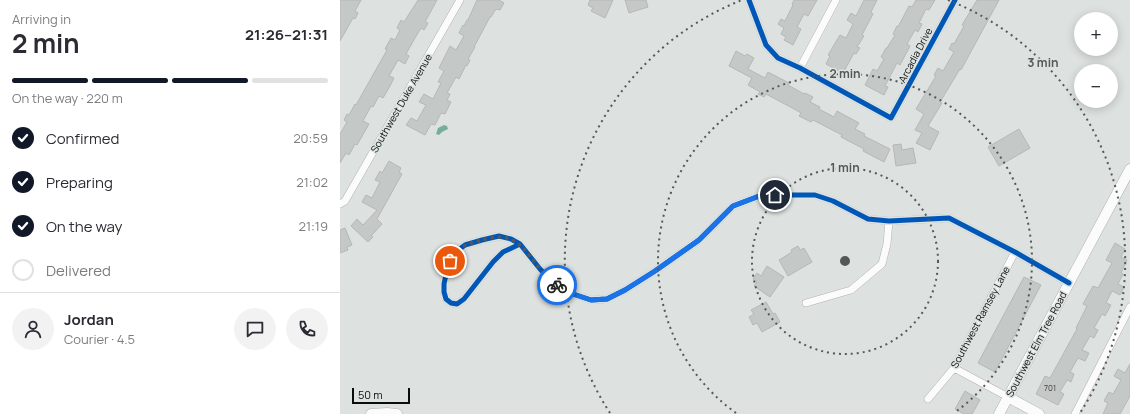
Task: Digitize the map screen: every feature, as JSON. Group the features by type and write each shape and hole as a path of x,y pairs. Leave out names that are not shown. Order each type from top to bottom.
{"street":[{"name":"Southwest Duke Avenue","path":"340,204 345,201 460,0"},
{"path":"749,0 766,45 778,58 800,68 836,0"},
{"name":"Arcadia Drive","path":"800,68 891,118 955,0"},
{"name":"Southwest Elm Tree Road","path":"999,414 1130,169"},
{"path":"520,244 503,252 464,299 457,304 451,303 446,299 444,284 447,270 450,261 457,251 465,245 499,236 511,239 520,244 540,270 552,282 573,294 591,300 607,299 625,290 655,271 699,240 733,206 762,195 814,195 833,201 868,219 889,221 949,218 1069,282"},
{"path":"806,303 851,290 882,264 887,244 889,221"},
{"name":"Southwest Ramsey Lane","path":"928,399 954,368 1015,252"},
{"path":"1075,414 1130,307"},
{"path":"954,368 1039,414"},
{"path":"370,414 397,414"}],"shaded area":[{"path":"444,125 447,126 448,129 439,135 436,134 438,128"}],"building":[{"path":"340,0 361,0 355,11 358,13 355,19 353,18 340,41"},
{"path":"418,0 437,0 425,22 428,23 424,30 421,28 406,54 409,56 405,64 398,60 389,76 394,78 383,98 379,96 373,107 371,106 363,121 369,124 357,145 355,144 349,155 346,153 340,163 340,134 347,122 344,120 347,114 349,115 355,104 356,105 387,50 385,49 391,38 395,40 400,30 397,28 401,20 404,22"},
{"path":"477,0 499,0 504,3 500,10 496,9 490,17 468,59 470,60 467,66 466,65 459,79 456,77 447,93 450,94 447,100 451,102 445,114 441,113 435,125 431,124 425,135 406,125 411,118 417,121 426,105 419,102 424,94 433,99 441,83 438,82 444,71 439,68 450,46 456,50 464,36 459,33 463,25 464,26 468,20"},
{"path":"590,0 613,0 605,18 591,11 593,8 588,5"},
{"path":"625,0 646,0 648,7 629,13"},
{"path":"794,0 817,0 808,16 804,14 797,27 801,29 793,45 784,40 786,37 781,34 784,28 778,24 781,19 785,21"},
{"path":"864,0 877,0 871,12 873,14 862,35 864,36 857,47 860,48 856,54 854,53 843,73 826,64 830,56 828,55 840,35 846,38 853,24 847,20 851,13 856,16"},
{"path":"916,0 935,0 929,10 926,9 919,23 922,24 918,32 915,30 907,44 910,46 900,65 897,63 885,86 888,87 884,95 865,85 873,69 877,71 884,59 881,57 895,35 893,34 897,26 898,27 909,6 912,7"},
{"path":"977,0 999,0 961,70 960,69 940,102 942,103 928,126 939,132 930,150 916,143 922,133 915,130 924,114 916,109 936,76 934,75 938,68 943,71 954,52 949,49 952,43 954,44 964,26 962,25"},
{"path":"736,51 745,56 747,54 754,58 748,69 765,78 768,72 789,83 788,85 804,94 805,93 813,97 810,102 820,107 819,109 834,117 837,111 859,123 855,129 865,134 864,136 890,149 884,162 841,137 842,135 813,120 811,122 799,116 801,113 796,110 766,94 764,97 758,94 760,92 748,85 752,78 729,66"},
{"path":"1019,129 1030,148 999,166 988,147"},
{"path":"901,144 902,150 913,148 916,163 896,166 893,145"},
{"path":"389,161 401,168 399,172 402,174 377,219 382,224 371,236 373,237 368,242 351,226 357,219 363,225 377,210 362,202 366,195 372,198 380,182 375,180 380,171 382,173"},
{"path":"345,228 352,245 347,247 348,250 340,253 340,230"},
{"path":"1115,243 1125,249 1121,257 1127,260 1118,284 1124,287 1120,295 1112,291 1106,303 1111,305 1105,316 1102,314 1094,328 1098,330 1094,338 1090,336 1082,350 1089,353 1085,361 1078,358 1070,372 1074,374 1071,382 1067,380 1060,392 1064,394 1058,405 1036,394 1045,376 1050,378 1077,329 1076,328 1087,306 1083,304 1093,286 1098,288 1112,263 1106,260"},
{"path":"798,246 800,250 804,248 812,262 788,276 779,260 792,252 791,250"},
{"path":"767,266 784,277 770,297 754,286 757,282 753,279 757,273 761,276"},
{"path":"1024,277 1041,285 995,372 978,363"},
{"path":"766,302 780,322 762,332 757,323 753,325 749,317 754,314 751,310"},
{"path":"1130,364 1130,396 1120,414 1103,414 1108,403 1104,401 1109,392 1113,394 1121,380 1114,376 1118,369 1125,373"},
{"path":"965,391 980,400 972,414 964,414 955,409"}],"cycle path":[{"path":"749,0 766,45 778,58 800,68 891,118 955,0"},
{"path":"520,244 503,252 493,262 464,299 457,304 451,303 446,299 444,284 447,270 450,261 457,251 465,245 499,236 511,239 520,244 540,269 553,282 573,294 591,300 607,299 625,290 655,271 699,240 733,206 762,195 815,195 833,201 868,219 889,221 949,218 1015,252 1069,283"}],"way so far":[{"path":"450,261 457,251 465,245 499,236 511,239 520,244 540,270 557,285"}],"route":[{"path":"557,285 573,294 591,300 607,299 625,290 655,271 699,240 733,206 762,195 775,195"}]}
